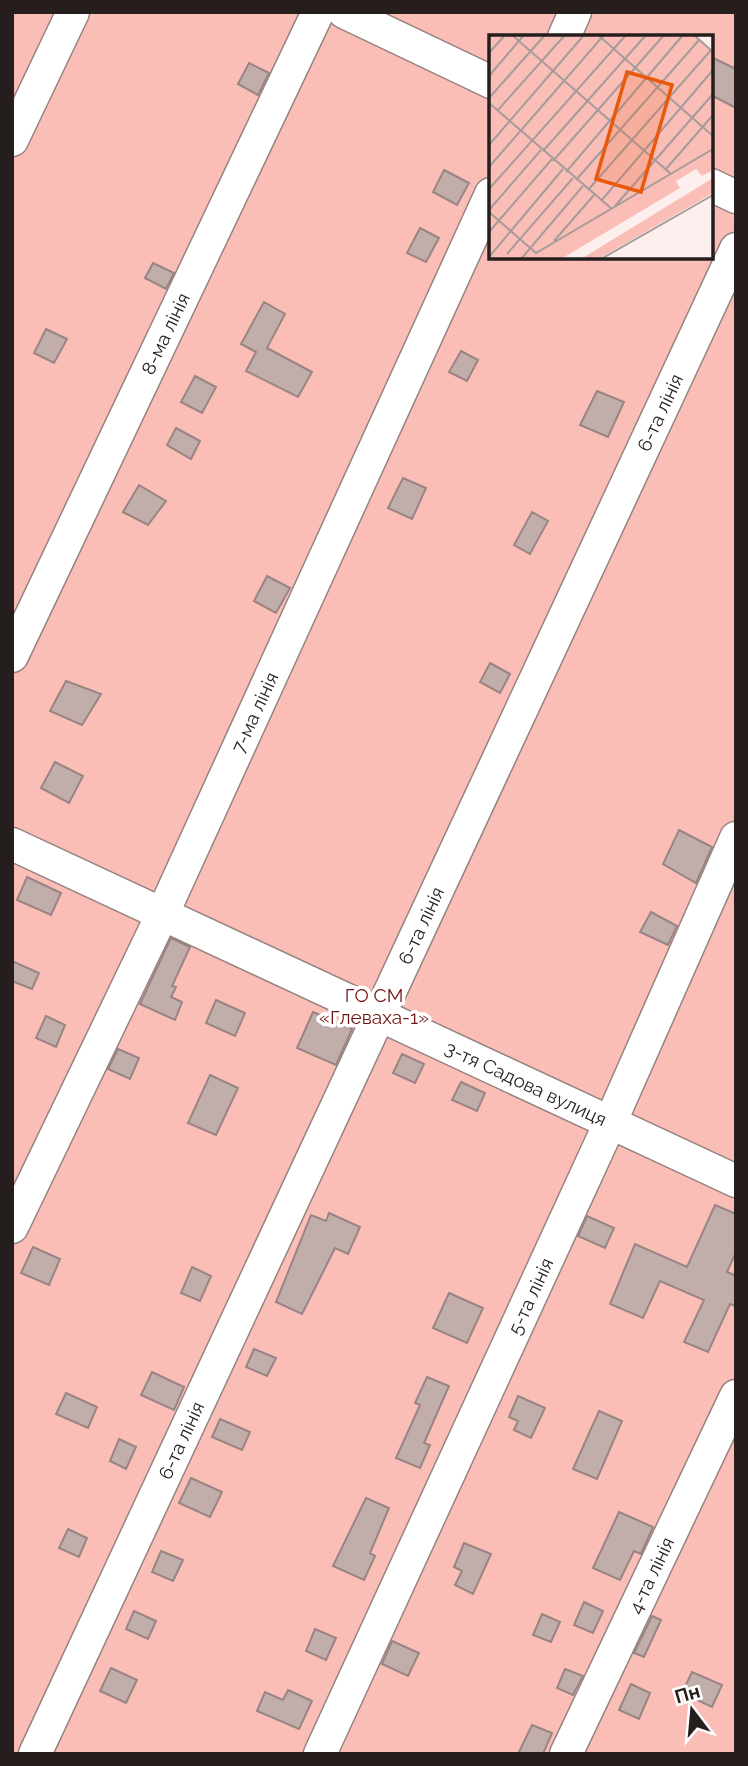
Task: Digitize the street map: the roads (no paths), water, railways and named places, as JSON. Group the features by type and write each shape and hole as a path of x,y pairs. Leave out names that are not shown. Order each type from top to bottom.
{"street":[{"path":"12,140 73,12"},
{"name":"8-ма лінія","path":"12,656 318,12"},
{"path":"344,12 489,81"},
{"path":"565,35 575,12"},
{"path":"713,186 736,197"},
{"name":"7-ма лінія","path":"12,1227 162,915 489,198"},
{"name":"6-та лінія","path":"35,1754 736,250"},
{"name":"5-та лінія","path":"320,1754 610,1123 736,838"},
{"name":"3-тя Садова вулиця","path":"12,844 736,1181"},
{"name":"4-та лінія","path":"566,1754 736,1396"}],"park label":[{"name":"ГО СМ «Глеваха-1»","path":"374,1006"}]}
